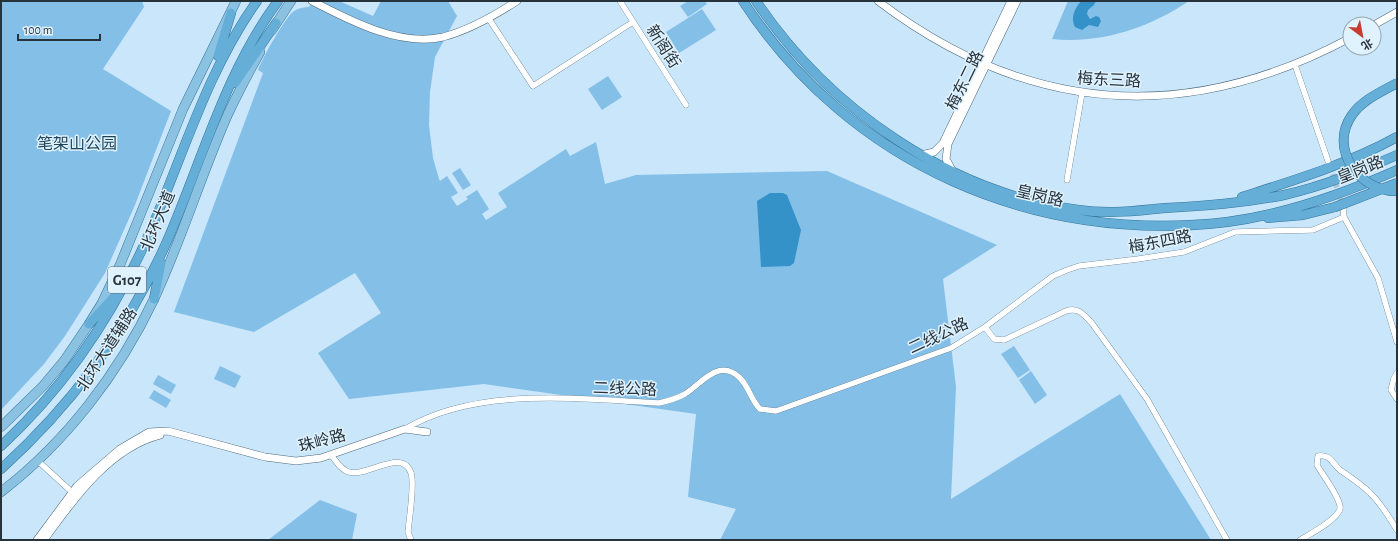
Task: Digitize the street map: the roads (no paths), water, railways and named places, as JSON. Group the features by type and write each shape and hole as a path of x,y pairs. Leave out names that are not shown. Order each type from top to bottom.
{"highway":[{"name":"北环大道","path":"1,446 59,385 98,331 124,286 149,233 209,87 226,51 257,1"},
{"name":"北环大道","path":"1,469 55,416 106,352 142,293 168,238 217,113 248,47 278,1"},
{"name":"皇岗路","path":"743,1 760,26 796,69 849,118 881,143 952,182 1009,204 1074,219 1128,225 1227,222 1326,198 1397,170"},
{"name":"皇岗路","path":"756,1 775,28 796,53 835,91 882,129 921,155 953,172 1004,193 1041,203 1083,211 1119,211 1220,204 1271,197 1307,189 1362,170 1397,155"},
{"path":"209,87 231,13"},
{"path":"217,113 252,57 276,23"},
{"path":"1397,83 1358,108 1347,125 1344,137 1347,158 1356,173 1369,184 1379,189 1397,191"},
{"path":"1220,204 1315,174 1396,138"},
{"path":"1247,218 1303,215 1339,207 1397,183"},
{"path":"154,299 158,274 168,238"},
{"path":"89,324 124,286"}],"main road":[{"name":"北环大道辅路","path":"1,427 58,368 89,324 120,265 183,108 236,1"},
{"name":"北环大道辅路","path":"1,492 38,461 69,428 104,384 130,344 154,299 228,113 276,23 288,5"}],"street":[{"path":"288,5 296,1"},
{"path":"312,1 366,27 390,34 417,38 442,37 472,27 489,19 517,1"},
{"name":"新阁街","path":"620,1 686,105"},
{"name":"梅东三路","path":"878,1 940,42 984,65 1028,81 1082,93 1136,96 1181,94 1238,83 1295,65 1342,42"},
{"name":"梅东二路","path":"953,172 946,159 946,150 1011,1"},
{"name":"梅东二路","path":"921,155 934,152 943,143 1017,1"},
{"path":"1382,20 1397,12"},
{"path":"489,19 533,86 633,22"},
{"path":"1295,65 1328,161"},
{"path":"1067,180 1082,93"},
{"path":"1339,207 1378,278 1397,342"},
{"name":"梅东四路","path":"985,327 1036,288 1067,270 1079,266 1138,260 1184,252 1235,232 1305,232 1319,228 1344,217"},
{"path":"1227,222 1235,232"},
{"path":"985,327 994,339 1004,340 1066,311 1072,309 1082,313 1091,322 1147,399 1227,540"},
{"name":"二线公路","path":"405,429 440,414 493,401 580,399 659,403 670,401 688,392 712,372 720,371 731,373 739,377 760,410 776,411 950,348 985,327"},
{"path":"1397,373 1391,390 1397,399"},
{"name":"珠岭路","path":"37,540 74,494 106,460 140,437 158,431 168,431 288,461 305,461 331,455 405,429 427,432"},
{"path":"331,455 344,470 352,473 392,463 400,463 407,467 412,476 408,532 411,540"},
{"path":"1300,540 1329,522 1340,509 1337,499 1317,465 1318,456 1323,455 1328,456 1337,467 1369,492 1388,514 1397,530"},
{"path":"38,461 74,494"},
{"name":"珠岭路","path":"44,540 74,494"}],"tunnel":[{"path":"1330,166 1343,207"}],"park label":[{"name":"笔架山公园","path":"77,143"}]}
